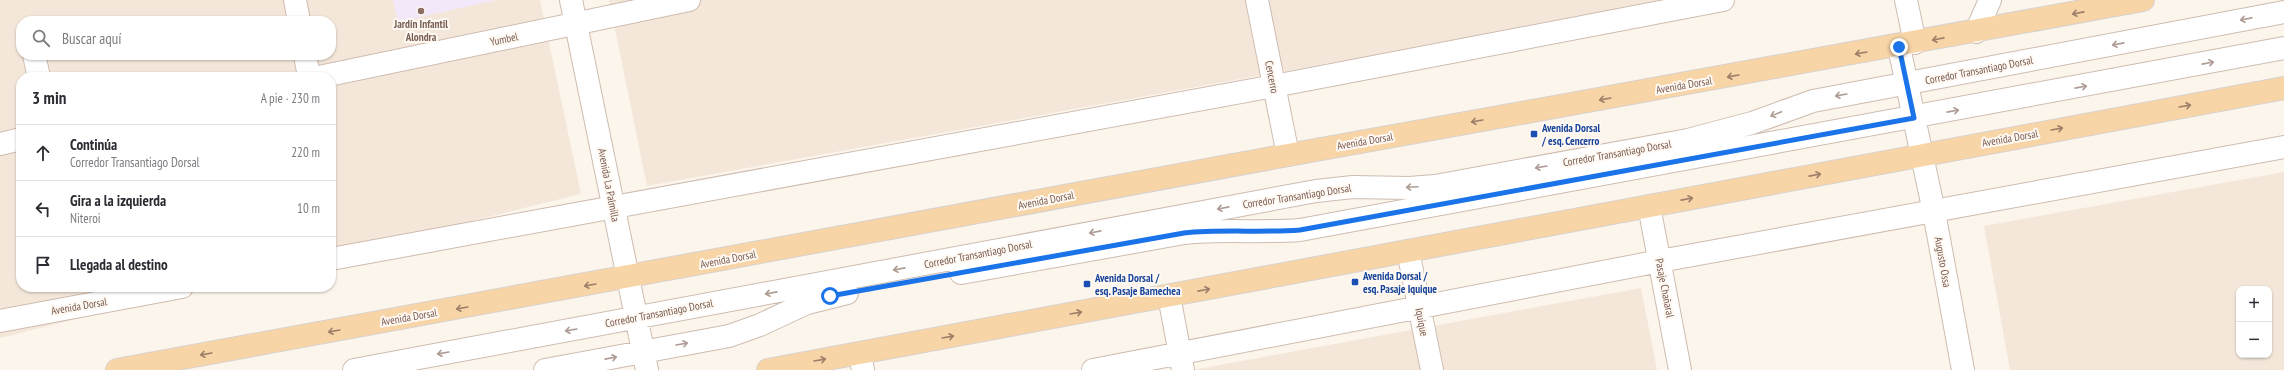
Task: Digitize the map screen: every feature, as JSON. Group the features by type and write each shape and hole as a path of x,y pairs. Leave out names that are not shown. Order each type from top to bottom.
{"main road":[{"name":"Avenida Dorsal","path":"117,370 628,278 1288,155 1907,45 2143,0"},
{"name":"Avenida Dorsal","path":"768,370 861,362 1169,296 1922,154 2284,88"}],"street":[{"path":"295,0 298,16"},
{"name":"Avenida La Palmilla","path":"571,0 646,361"},
{"name":"Yumbel","path":"336,73 689,0"},
{"name":"Cencerro","path":"1258,0 1288,155"},
{"path":"336,258 1274,86 1723,0"},
{"name":"Augusto Ossa","path":"1906,0 1907,83 1934,212 1963,370"},
{"path":"1976,32 1990,0"},
{"name":"Corredor Transantiago Dorsal","path":"354,370 1316,191 1353,187 1409,188 1435,186 1688,140 1752,123 1813,100 2284,12"},
{"name":"Corredor Transantiago Dorsal","path":"545,370 646,361 729,336 760,325 807,303 830,296 1184,233 1213,230 1270,232 1300,230 1914,118 2284,48"},
{"path":"35,60 38,72"},
{"path":"306,60 308,72"},
{"path":"0,144 16,140"},
{"path":"1093,370 1182,362 1420,309 1660,261 2284,147"},
{"name":"Pasaje Chañaral","path":"1649,206 1680,370"},
{"name":"Iquique","path":"1408,251 1432,370"},
{"name":"Avenida Dorsal","path":"0,320 154,292"},
{"path":"1169,296 1182,362"}],"shaded area":[{"path":"0,0 540,0 581,194 336,255 336,72 16,72 16,292 184,292 0,338"},
{"name":"Jardín Infantil Alondra","path":"393,0 496,0 398,22"},
{"path":"609,0 1679,0 647,186"},
{"path":"2284,172 2284,370 2010,370 1984,226"},
{"path":"1641,288 1657,370 1192,370"}],"place":[{"name":"Jardín Infantil Alondra","path":"421,11"},
{"name":"Avenida Dorsal / esq. Cencerro","path":"1534,134"},
{"name":"Avenida Dorsal / esq. Pasaje Iquique","path":"1355,282"},
{"name":"Avenida Dorsal / esq. Pasaje Barnechea","path":"1087,284"}],"route":[{"path":"830,296 1184,233 1213,230 1245,232 1300,230 1914,118 1899,47"}]}
